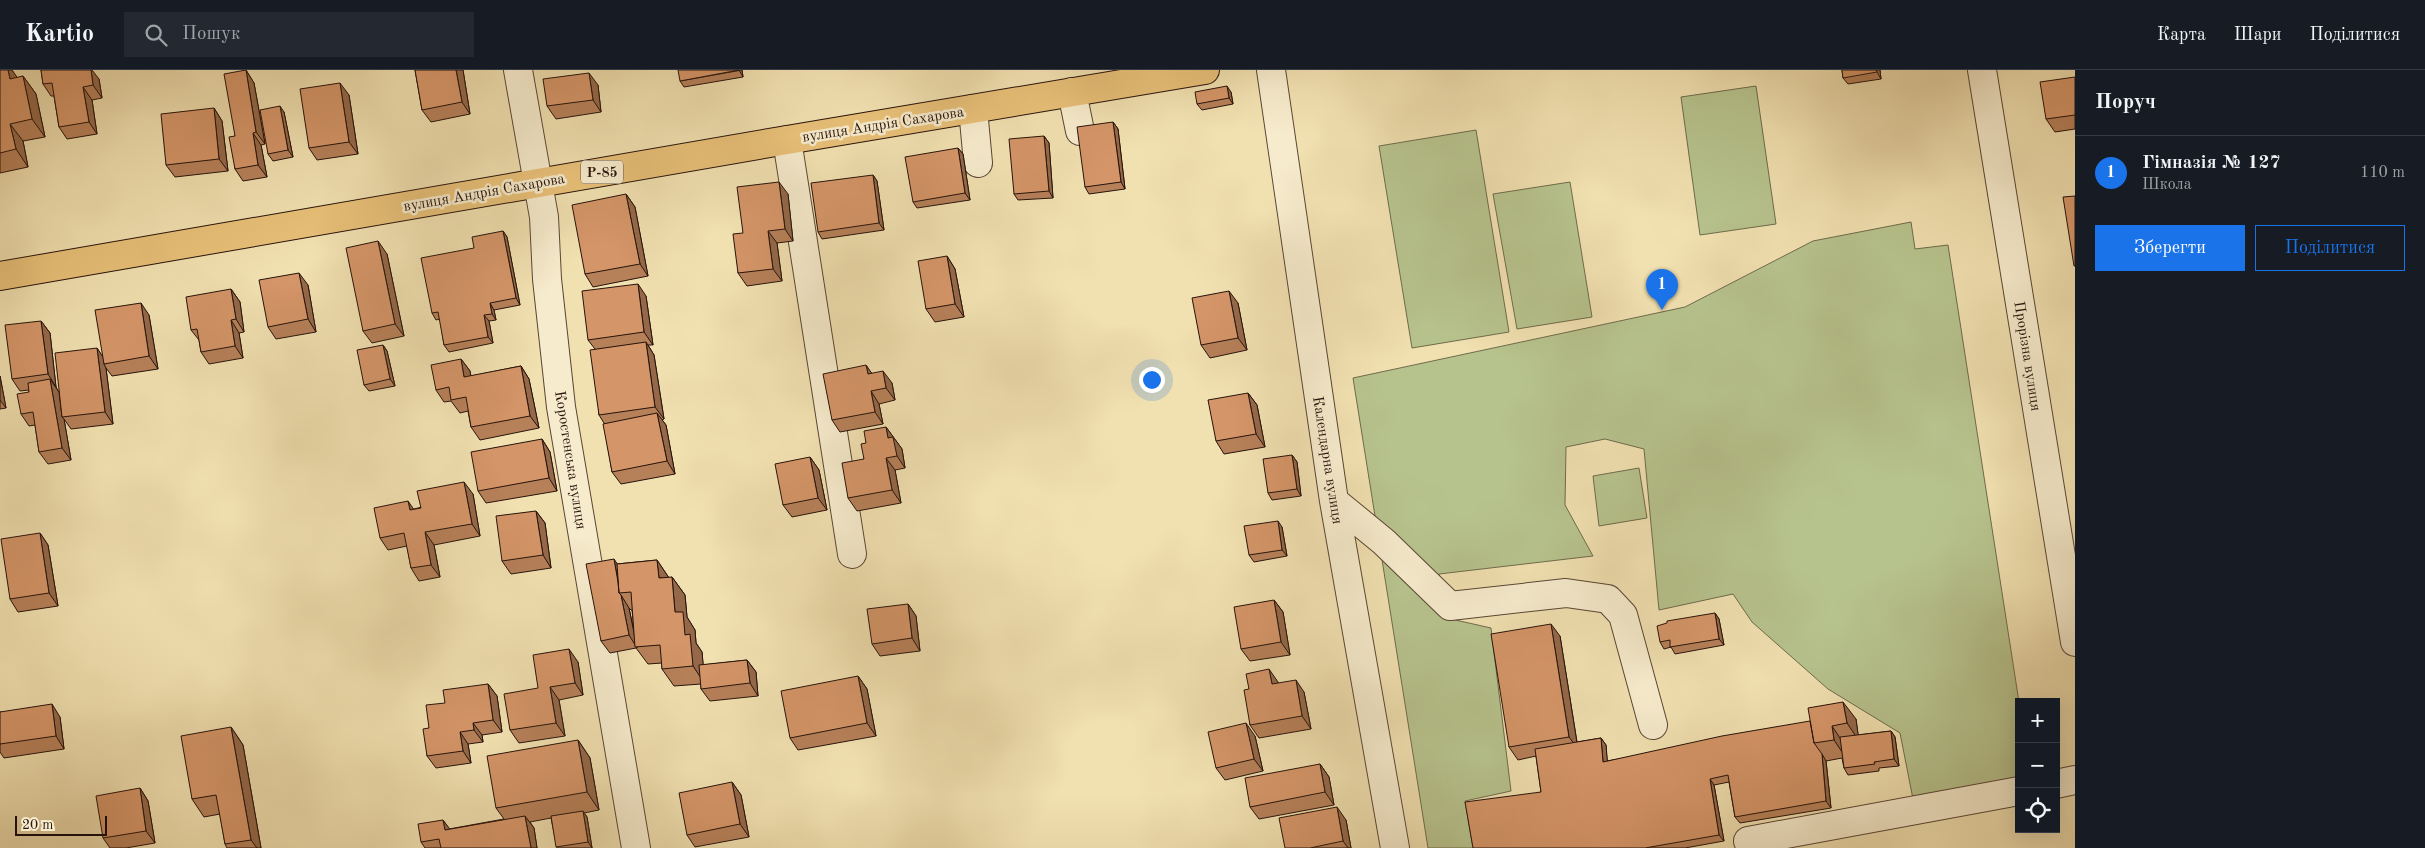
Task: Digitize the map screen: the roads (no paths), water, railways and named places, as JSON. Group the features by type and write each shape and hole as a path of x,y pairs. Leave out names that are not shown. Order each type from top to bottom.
{"main road":[{"name":"вулиця Андрія Сахарова","path":"0,276 1205,70"}],"street":[{"name":"Коростенська вулиця","path":"518,70 544,217 547,279 561,407 636,848"},
{"name":"Календарна вулиця","path":"1271,70 1334,501 1395,848"},
{"name":"Прорізна вулиця","path":"1982,70 2075,642"},
{"path":"1072,92 1080,131"},
{"path":"973,110 978,163"},
{"path":"787,140 852,554"},
{"path":"1334,501 1384,542 1450,606 1566,593 1608,598 1623,615 1653,725"},
{"path":"2060,783 2075,780"},
{"path":"1748,841 2015,792"}],"place":[{"name":"Гімназія № 127","path":"1662,310"}]}
